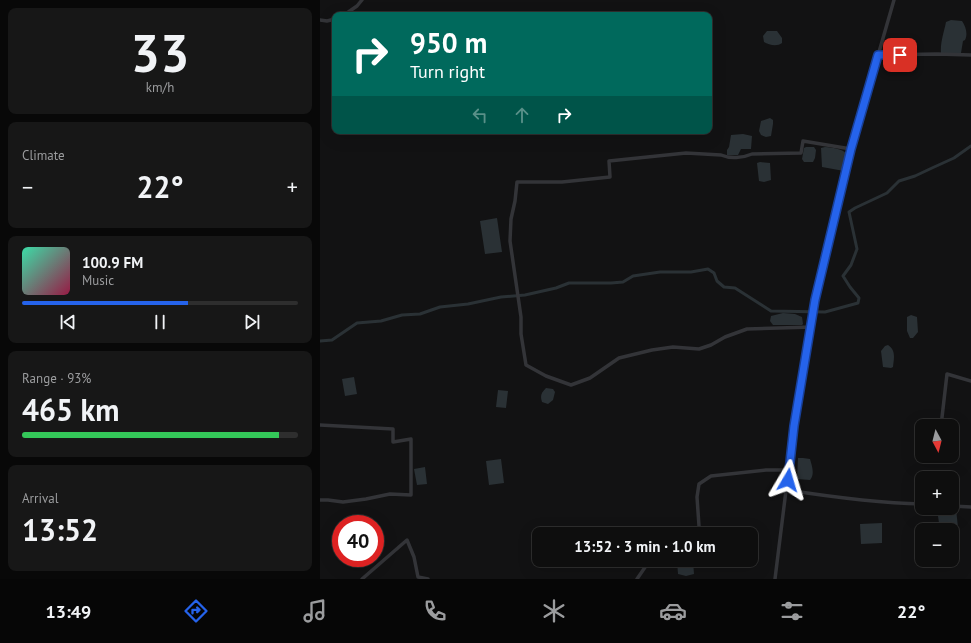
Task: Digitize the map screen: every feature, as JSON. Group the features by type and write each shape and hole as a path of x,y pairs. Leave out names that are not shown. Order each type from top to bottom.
{"street":[{"path":"348,12 357,6 362,0"},
{"path":"774,579 790,470 794,426 812,327 814,307 851,149 894,0"},
{"path":"320,20 332,20"},
{"path":"878,55 937,54 971,56"},
{"path":"812,327 747,329 699,349 673,347 652,350 619,358 590,378 571,385 546,376 526,365 521,334 519,300 510,241 511,220 517,182 562,182 610,177 609,161 644,157 686,153 721,155 726,157 745,157 752,154 801,153 803,141 851,149"},
{"path":"942,419 947,374 971,381"},
{"path":"320,425 393,429 393,442 411,439 411,495 390,494 343,502 320,500"},
{"path":"698,527 699,526 697,497 699,484 711,476 766,470 790,470"},
{"path":"787,490 828,497 915,504"},
{"path":"959,506 971,507"},
{"path":"362,579 407,540 414,557 418,577 428,579"},
{"path":"637,579 645,567"}],"shaded area":[{"path":"951,20 962,21 966,30 966,38 963,41 961,53 941,53 946,22"},
{"path":"767,31 777,31 782,38 782,43 773,45 764,42 763,36"},
{"path":"770,118 773,120 771,136 766,137 761,135 759,131 761,121"},
{"path":"743,134 752,136 751,149 741,149 738,155 727,155 731,135"},
{"path":"814,147 816,150 813,162 804,162 802,159 804,148"},
{"path":"825,147 840,149 847,154 844,171 822,167 821,148"},
{"path":"757,163 770,163 771,180 764,182 759,181"},
{"path":"497,218 502,252 485,254 480,221"},
{"path":"783,313 795,314 802,317 803,324 773,325 770,321 771,316"},
{"path":"911,315 917,317 918,332 913,338 910,338 907,331 907,317"},
{"path":"888,345 891,347 894,354 893,367 891,368 883,367 881,351"},
{"path":"354,377 357,394 345,396 342,379"},
{"path":"546,388 553,389 555,392 553,400 548,404 542,402 541,398 542,393"},
{"path":"498,390 508,391 506,408 496,407"},
{"path":"798,458 810,459 813,473 810,480 797,479"},
{"path":"501,459 504,483 489,485 486,461"},
{"path":"425,467 427,484 417,485 414,469"},
{"path":"938,515 957,515 958,523 939,523"},
{"path":"882,523 882,543 861,544 860,524"},
{"path":"677,567 693,567 694,574 686,576 678,574"}],"waterway":[{"path":"320,341 332,340 357,323 381,321 402,315 420,314 440,307 468,304 501,297 525,295 556,288 569,283 623,282 633,276 660,272 691,272 708,269 714,273 717,281 724,287 735,288 771,311 825,312 858,303 859,298 843,276 851,265 857,249 849,212 887,193 899,181 915,176 954,158 971,146"}],"route":[{"path":"788,480 794,426 812,327 815,300 851,149 878,55 900,55"}]}
